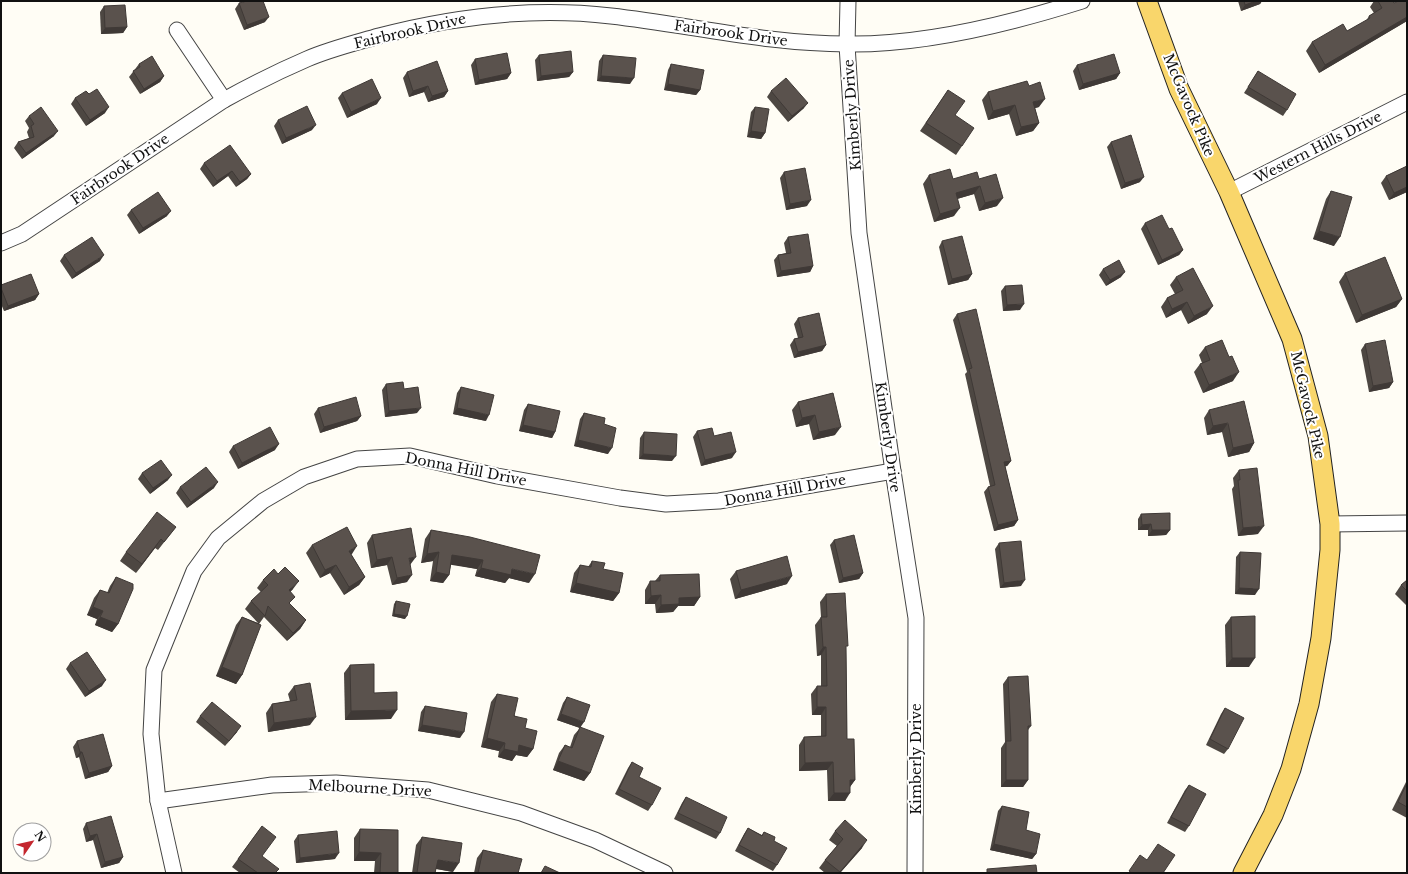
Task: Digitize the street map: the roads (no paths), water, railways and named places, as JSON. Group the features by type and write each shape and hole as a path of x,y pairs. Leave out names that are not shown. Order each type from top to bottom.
{"main road":[{"name":"McGavock Pike","path":"1147,1 1178,89 1229,192 1292,339 1318,436 1330,524 1330,550 1321,638 1309,704 1291,769 1273,815 1243,873"}],"street":[{"name":"Kimberly Drive","path":"848,1 847,44 859,233 893,471 916,618 915,873"},
{"name":"Fairbrook Drive","path":"1,243 22,234 224,100 308,58 346,45 420,25 492,15 527,12 575,12 660,22 755,38 847,44 875,44 953,33 1001,23 1082,1"},
{"path":"177,30 224,100"},
{"name":"Western Hills Drive","path":"1229,192 1407,102"},
{"name":"Donna Hill Drive","path":"174,873 158,801 151,734 154,670 191,577 218,538 263,501 304,477 357,459 410,456 497,476 620,498 666,504 719,501 893,471"},
{"path":"1330,524 1407,523"},
{"name":"Melbourne Drive","path":"158,801 272,785 336,783 428,790 521,813 596,840 665,873"}]}
